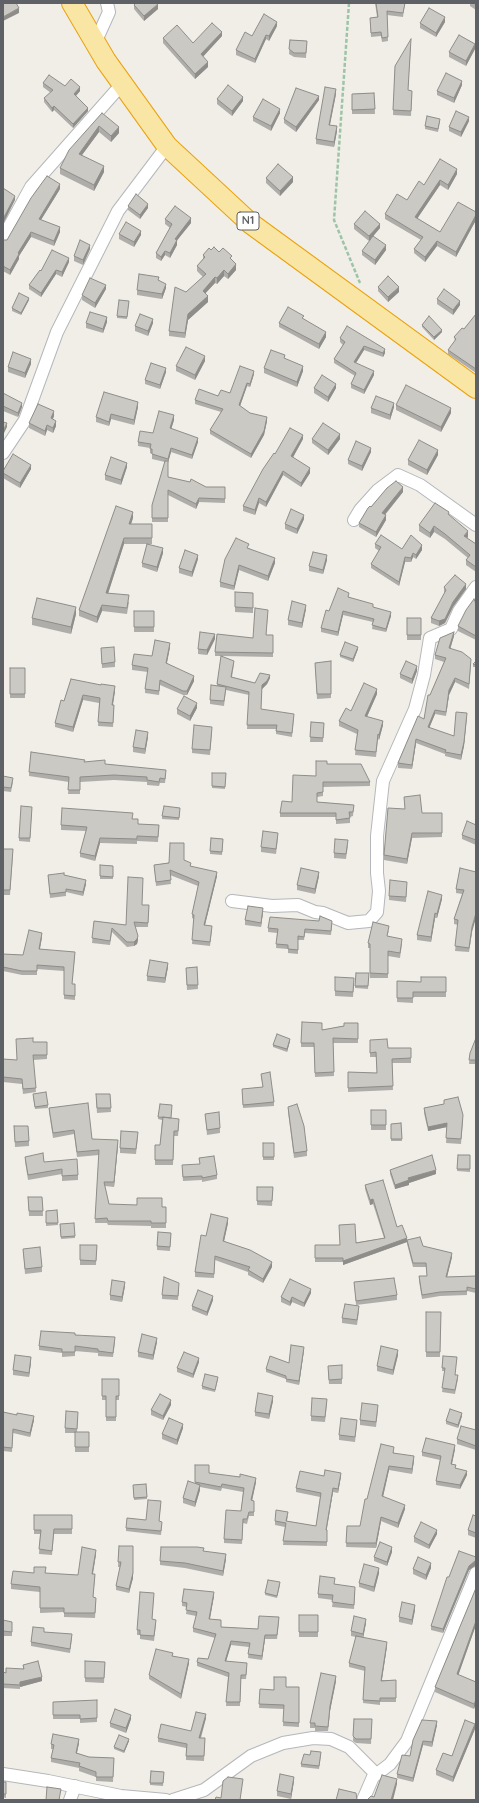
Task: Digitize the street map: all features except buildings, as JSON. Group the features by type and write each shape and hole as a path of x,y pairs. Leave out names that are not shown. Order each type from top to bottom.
{"highway":[{"name":"N1","path":"72,3 95,43 122,84 167,146 250,222 476,388"}],"street":[{"path":"95,43 109,12 107,3"},
{"path":"3,238 31,187 122,84"},
{"path":"3,453 25,420 57,332 118,211 167,146"},
{"path":"354,520 360,510 378,490 398,475 420,485 476,525"},
{"path":"232,901 272,906 298,905 348,923 369,921 377,912 379,891 377,874 377,836 383,782 415,709 424,675 430,638 450,629 459,611 476,587"},
{"path":"363,1800 373,1777 390,1764 407,1741 476,1573"},
{"path":"173,1800 204,1790 251,1756 283,1743 313,1738 331,1739 349,1747 376,1774"},
{"path":"3,1774 75,1786 122,1796 166,1800"},
{"path":"70,1800 75,1786"}],"path":[{"path":"349,3 334,220 371,311"}]}
